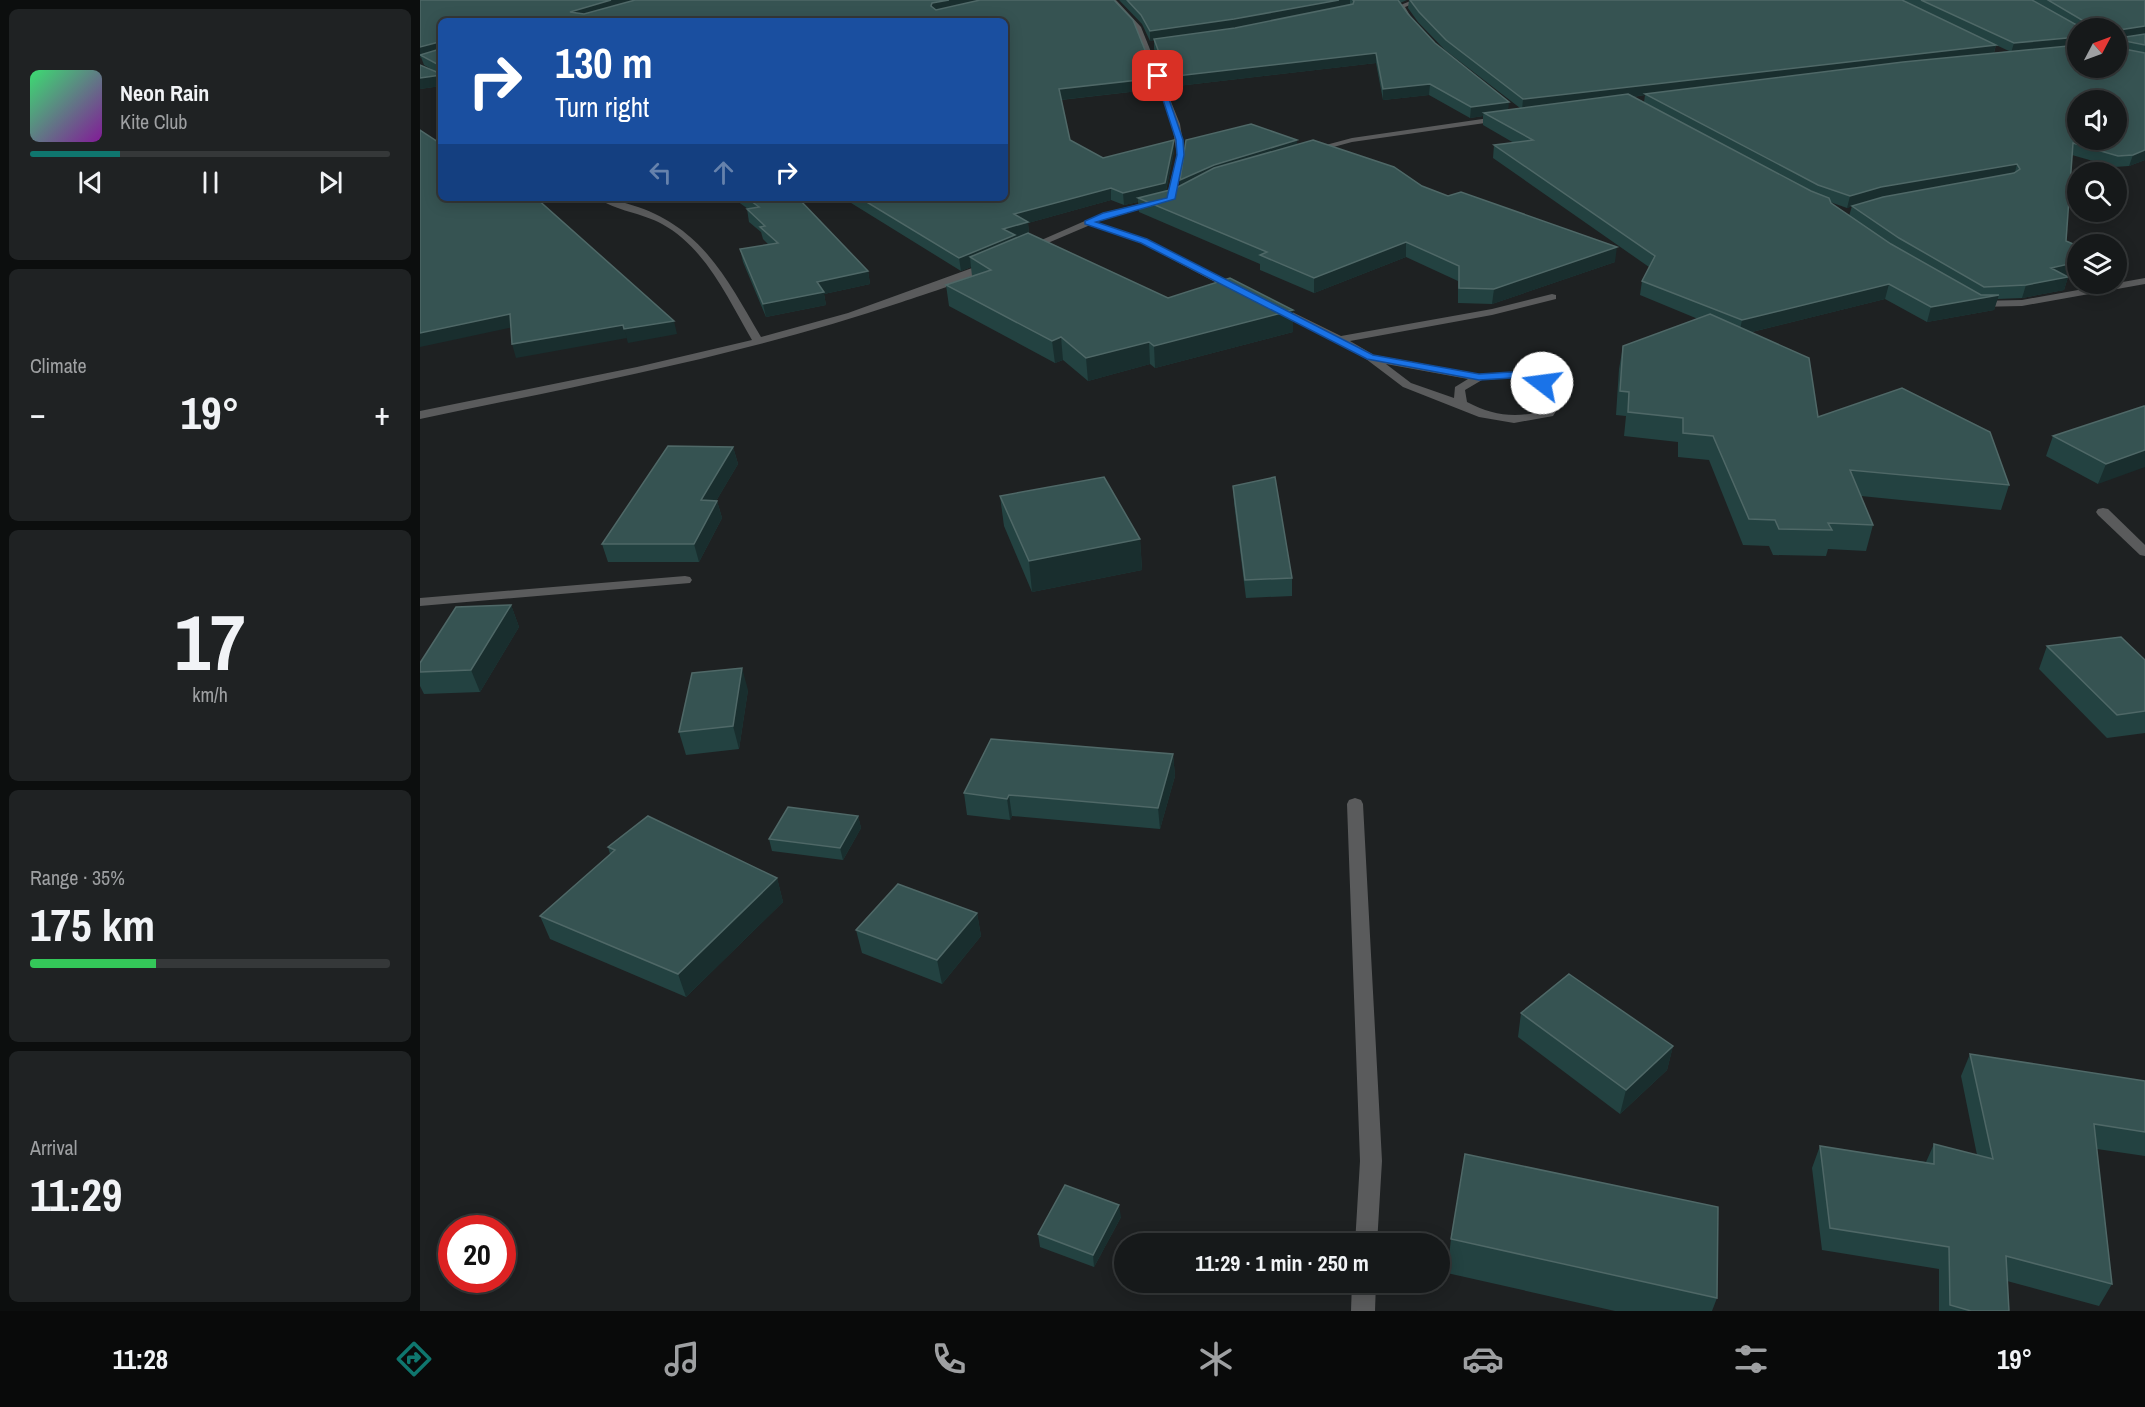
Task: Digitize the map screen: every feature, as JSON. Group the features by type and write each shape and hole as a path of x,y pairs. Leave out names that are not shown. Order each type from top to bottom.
{"street":[{"path":"1112,0 1138,27 1147,45 1180,140 1180,155 1171,199"},
{"path":"1415,29 1401,6 1420,0"},
{"path":"1147,45 1158,44"},
{"path":"1304,151 1352,140 1519,115"},
{"path":"1017,253 1106,215 1171,199 1181,194"},
{"path":"610,201 673,226 692,244 712,266 758,341"},
{"path":"1088,222 1144,241 1251,296"},
{"path":"420,415 697,357 758,341 882,307 995,262"},
{"path":"1969,300 1978,305 2022,303 2145,281"},
{"path":"1340,340 1492,312 1552,297"},
{"path":"1262,301 1371,357 1407,385 1461,404 1485,417 1521,421 1549,413 1558,398 1542,383 1512,375 1479,377 1371,357"},
{"path":"1461,404 1459,388 1479,377"},
{"path":"2103,512 2145,552"},
{"path":"420,602 685,580"},
{"path":"1355,804 1371,1161 1367,1233"},
{"path":"1363,1311 1364,1293"}],"building":[{"path":"420,0 611,0 570,12 584,14 635,0 949,0 932,3 931,6 936,10 980,0 1114,0 1133,20 1156,78 1059,89 1070,140 1103,158 1174,140 1165,183 1123,193 1111,188 1014,214 1028,222 1003,229 1015,235 959,258 865,201 1008,201 1008,18 438,18 438,42 420,47"},
{"path":"1127,0 1339,0 1150,31 1141,15"},
{"path":"1353,0 1398,0 1435,43 1509,102 1471,107 1430,84 1383,89 1376,53 1168,77 1154,39 1235,28 1353,4"},
{"path":"1410,0 1902,0 1996,45 1523,99 1446,40"},
{"path":"1921,0 2032,0 2067,20 2067,38 2014,43"},
{"path":"2048,0 2145,0 2145,26 2127,29 2127,18 2079,18"},
{"path":"2145,34 2145,45 2127,41 2127,37"},
{"path":"2067,46 2067,78 2127,78 2127,50 2145,53 2145,150 2133,155 2118,156 2097,150 2127,150 2127,90 2067,90 2067,150 2072,150 2072,162 2067,162 2067,264 2051,268 2067,277 2026,285 1984,287 1899,238 1852,206 1883,197 2014,173 2020,169 2017,164 1881,187 1850,196 1818,185 1645,94 1903,62"},
{"path":"438,50 438,64 420,55"},
{"path":"420,65 438,73 438,75 420,78"},
{"path":"1628,94 1811,191 1829,198 1831,203 1891,244 1981,295 1999,295 1931,307 1889,284 1742,320 1642,281 1655,256 1494,145 1533,140 1484,113"},
{"path":"1251,124 1297,140 1214,165 1180,180 1186,140"},
{"path":"420,130 438,142 438,201 539,201 674,321 624,329 623,325 512,344 510,314 420,333"},
{"path":"1313,140 1394,167 1422,186 1448,196 1461,192 1617,247 1494,289 1459,288 1459,266 1406,242 1314,278 1260,255 1267,252 1138,198 1174,189 1214,168"},
{"path":"751,201 801,201 868,271 817,282 824,292 763,304 740,249 778,243 760,227 765,226 747,209 759,207"},
{"path":"1028,233 1168,298 1230,278 1293,310 1154,346 1149,342 1086,358 1061,337 1052,341 946,285 991,270 970,257"},
{"path":"1710,314 1809,358 1818,417 1902,388 1990,432 2009,485 1850,470 1873,525 1828,523 1832,530 1779,529 1775,520 1749,519 1713,436 1683,433 1683,418 1628,412 1629,392 1620,391 1623,346"},
{"path":"2145,406 2145,450 2106,464 2053,436"},
{"path":"668,446 733,447 701,500 717,501 694,544 602,544"},
{"path":"1104,477 1140,539 1029,561 1000,496"},
{"path":"1275,477 1292,578 1245,580 1233,486"},
{"path":"511,605 471,670 420,672 420,663 456,607"},
{"path":"2121,637 2145,660 2145,711 2117,715 2047,646"},
{"path":"742,668 733,726 679,732 692,673"},
{"path":"991,739 1173,754 1158,808 1009,795 1007,799 964,793"},
{"path":"788,807 858,816 840,848 769,839"},
{"path":"648,816 777,878 678,974 540,916 615,850 608,847"},
{"path":"898,884 977,913 937,960 856,930"},
{"path":"1569,974 1673,1046 1626,1090 1521,1013"},
{"path":"1970,1054 2145,1081 2145,1132 2094,1124 2112,1284 2006,1256 2009,1311 1971,1311 1950,1305 1949,1247 1830,1228 1820,1146 1934,1164 1934,1144 1993,1159"},
{"path":"1465,1154 1718,1207 1717,1298 1451,1239"},
{"path":"1065,1185 1119,1205 1093,1255 1038,1234"}],"route":[{"path":"1158,76 1180,140 1177,179 1171,199 1106,215 1088,222 1144,241 1371,357 1479,377 1512,375 1542,383"}]}
